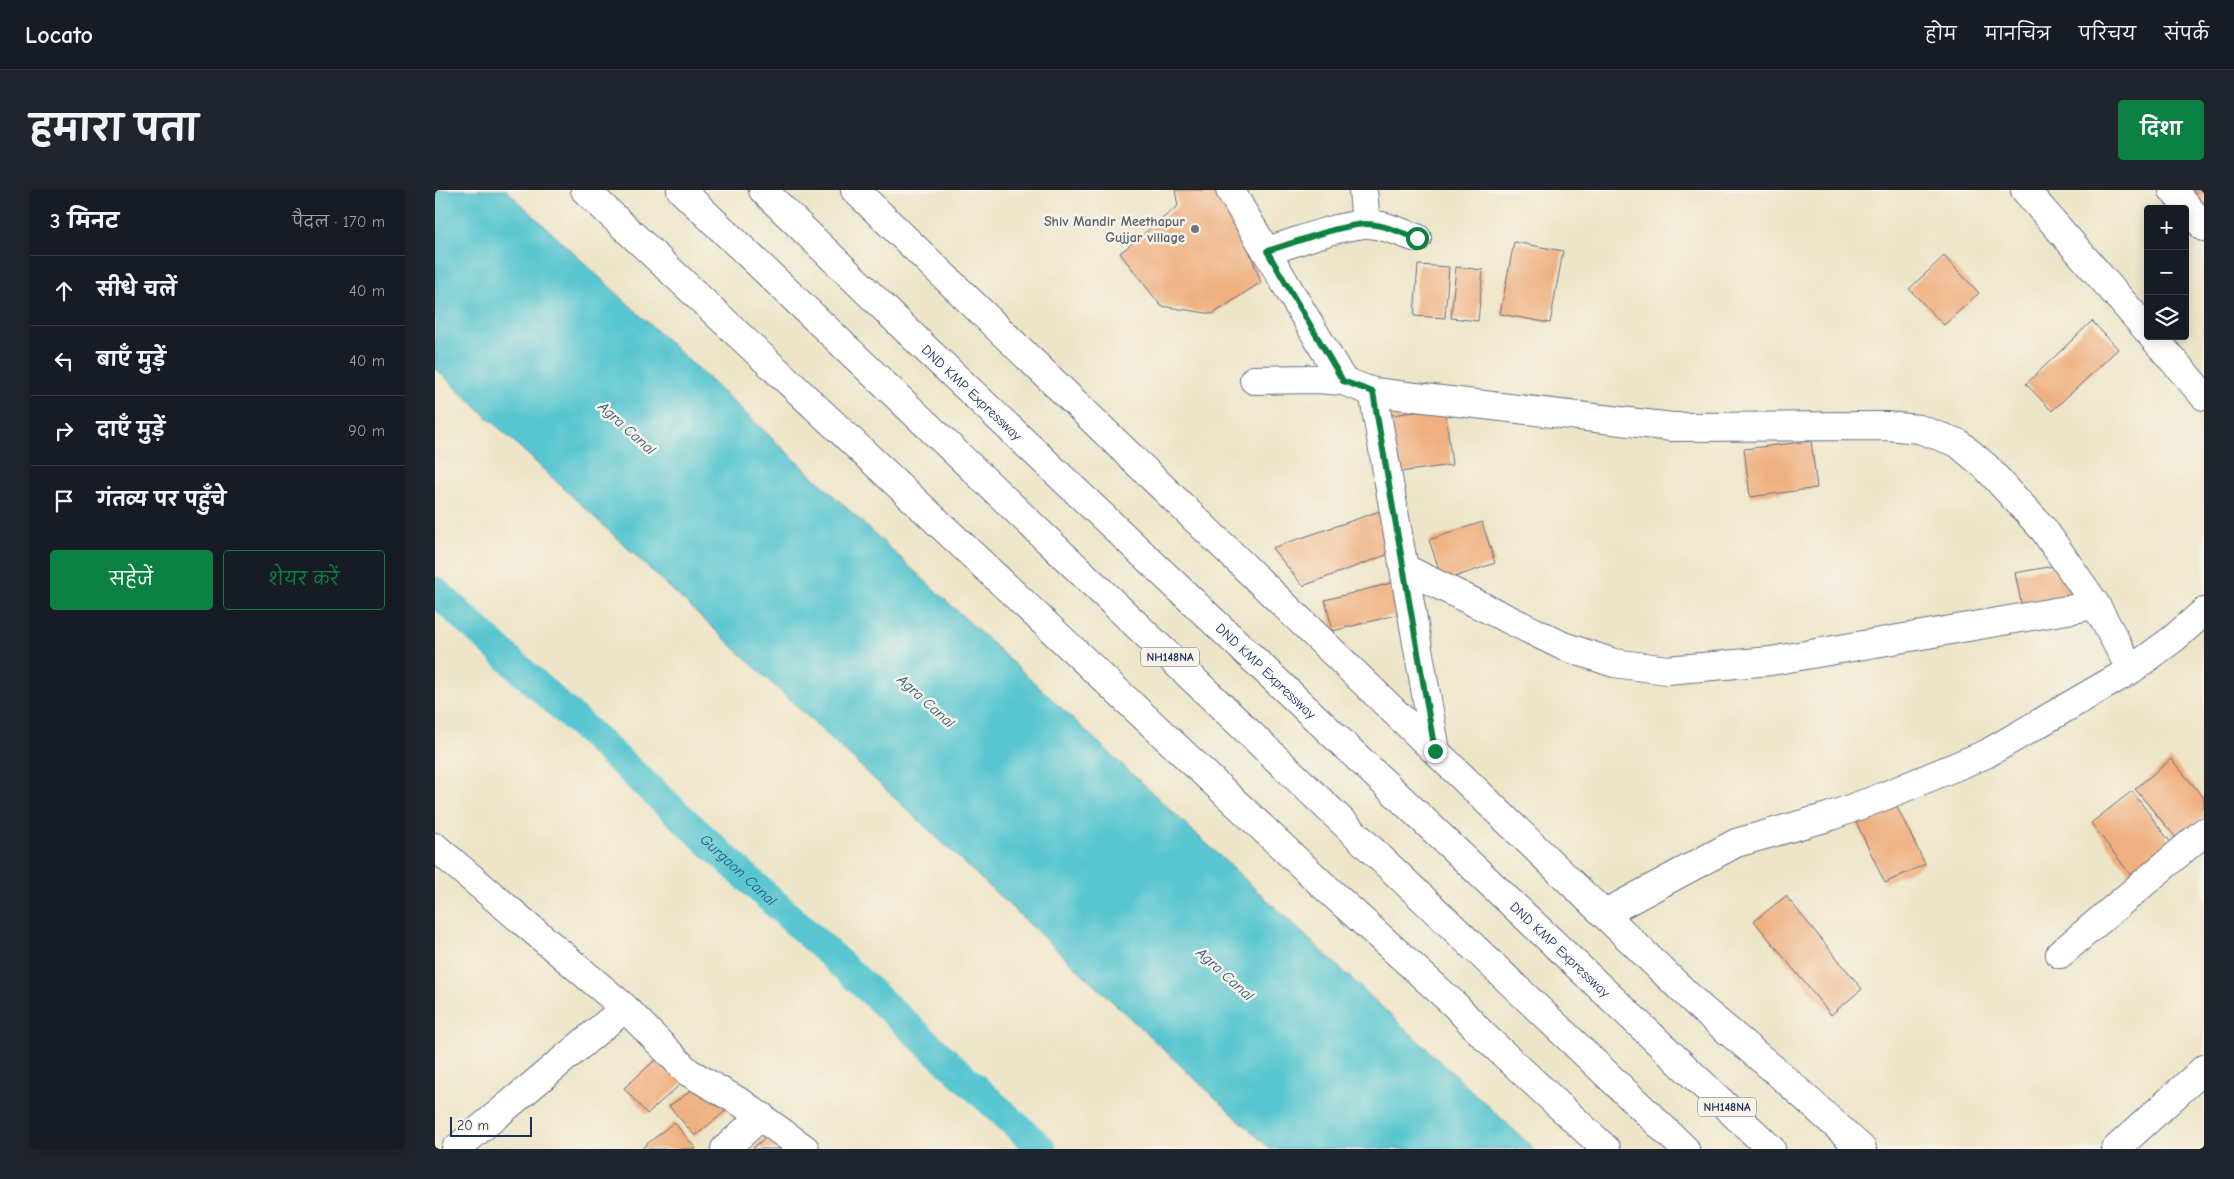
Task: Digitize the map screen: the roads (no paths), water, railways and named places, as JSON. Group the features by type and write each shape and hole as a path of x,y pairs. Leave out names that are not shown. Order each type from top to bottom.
{"main road":[{"path":"585,190 1324,886 1455,1005 1482,1034 1606,1149"},
{"name":"NH148NA","path":"681,190 1685,1149"},
{"name":"DND KMP Expressway","path":"763,190 933,356 1771,1149"},
{"path":"855,190 1702,1009 1777,1072 1862,1149"},
{"path":"1230,190 1343,381"},
{"path":"1363,190 1366,224"},
{"path":"2025,190 2144,326"},
{"path":"2173,190 2204,227"},
{"path":"1267,251 1341,229 1366,224 1390,229 1417,238"},
{"path":"2155,340 2204,396"},
{"path":"1254,380 1316,379 1343,381 1373,392 1672,427 1887,426 1919,430 1957,443 1986,467 2044,530 2096,605 2131,670"},
{"path":"1373,392 1435,751"},
{"path":"1404,568 1563,646 1614,663 1667,670 1771,662 2096,605"},
{"path":"1604,914 1736,843 1828,817 1986,754 2131,670 2173,639 2204,612"},
{"path":"2060,954 2204,832"},
{"path":"435,847 625,1008 688,1072 761,1116 805,1149"},
{"path":"472,1144 625,1008"},
{"path":"2116,1149 2204,1069"},
{"path":"725,1149 761,1116"}],"water":[{"name":"Agra Canal","path":"435,190 506,190 1534,1149 1270,1149 435,368"}],"waterway":[{"name":"Gurgaon Canal","path":"435,591 1042,1149"}],"place":[{"name":"Shiv Mandir Meethapur Gujjar village","path":"1195,229"}]}
